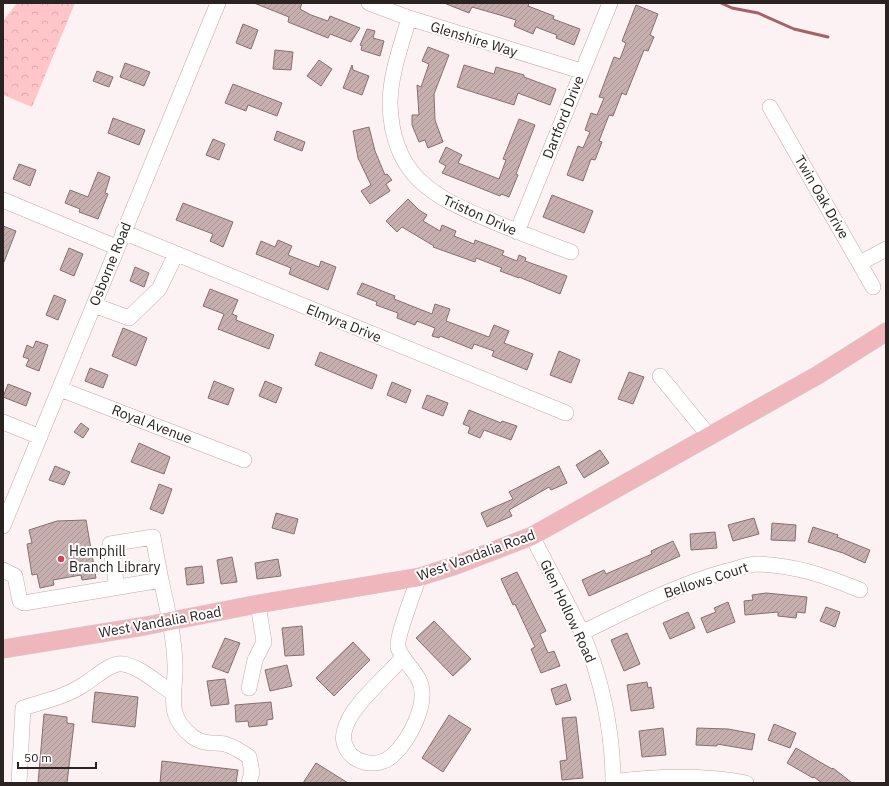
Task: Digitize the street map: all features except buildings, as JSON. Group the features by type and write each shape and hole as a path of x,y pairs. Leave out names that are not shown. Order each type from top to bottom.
{"main road":[{"name":"West Vandalia Road","path":"3,649 170,622 258,604 418,577 461,563 532,536 818,375 886,332"}],"street":[{"name":"Osborne Road","path":"3,526 60,389 116,247 218,3"},
{"name":"Glenshire Way","path":"369,3 409,18 581,72"},
{"name":"Dartford Drive","path":"517,232 610,3"},
{"name":"Triston Drive","path":"409,18 394,70 390,104 393,130 400,154 410,170 423,185 443,200 517,232 571,252"},
{"name":"Twin Oak Drive","path":"770,107 873,286"},
{"path":"3,200 116,247"},
{"name":"Elmyra Drive","path":"123,232 566,413"},
{"path":"860,264 886,249"},
{"path":"94,305 129,318 159,289 176,254"},
{"path":"660,376 710,437"},
{"name":"Royal Avenue","path":"60,389 244,460"},
{"path":"3,422 40,437"},
{"name":"Glen Hollow Road","path":"532,536 581,633 595,670 605,709 611,746 613,782"},
{"path":"117,587 110,544 153,537 160,580 170,622 175,665 175,713 182,727 193,737 205,744 224,744 236,748 249,757 252,772 249,783"},
{"name":"Bellows Court","path":"581,633 665,592 718,574 755,564 790,567 820,574 860,590"},
{"path":"3,570 15,576 20,601 24,603 160,580"},
{"path":"403,657 350,718 344,741 347,752 360,761 375,764 387,761 398,751 414,726 423,696 420,682 403,657 398,646 418,577"},
{"path":"249,688 255,660 264,642 258,604"},
{"path":"20,783 23,708 63,696 83,686 113,665 122,664 134,667 174,694"},
{"path":"613,782 637,778 700,778 746,783"}],"green space":[{"path":"17,3 75,3 32,107 3,95 3,21"}],"waterway":[{"path":"721,3 732,8 758,13 794,29 828,37"}],"place":[{"name":"Hemphill Branch Library","path":"61,559"}]}
